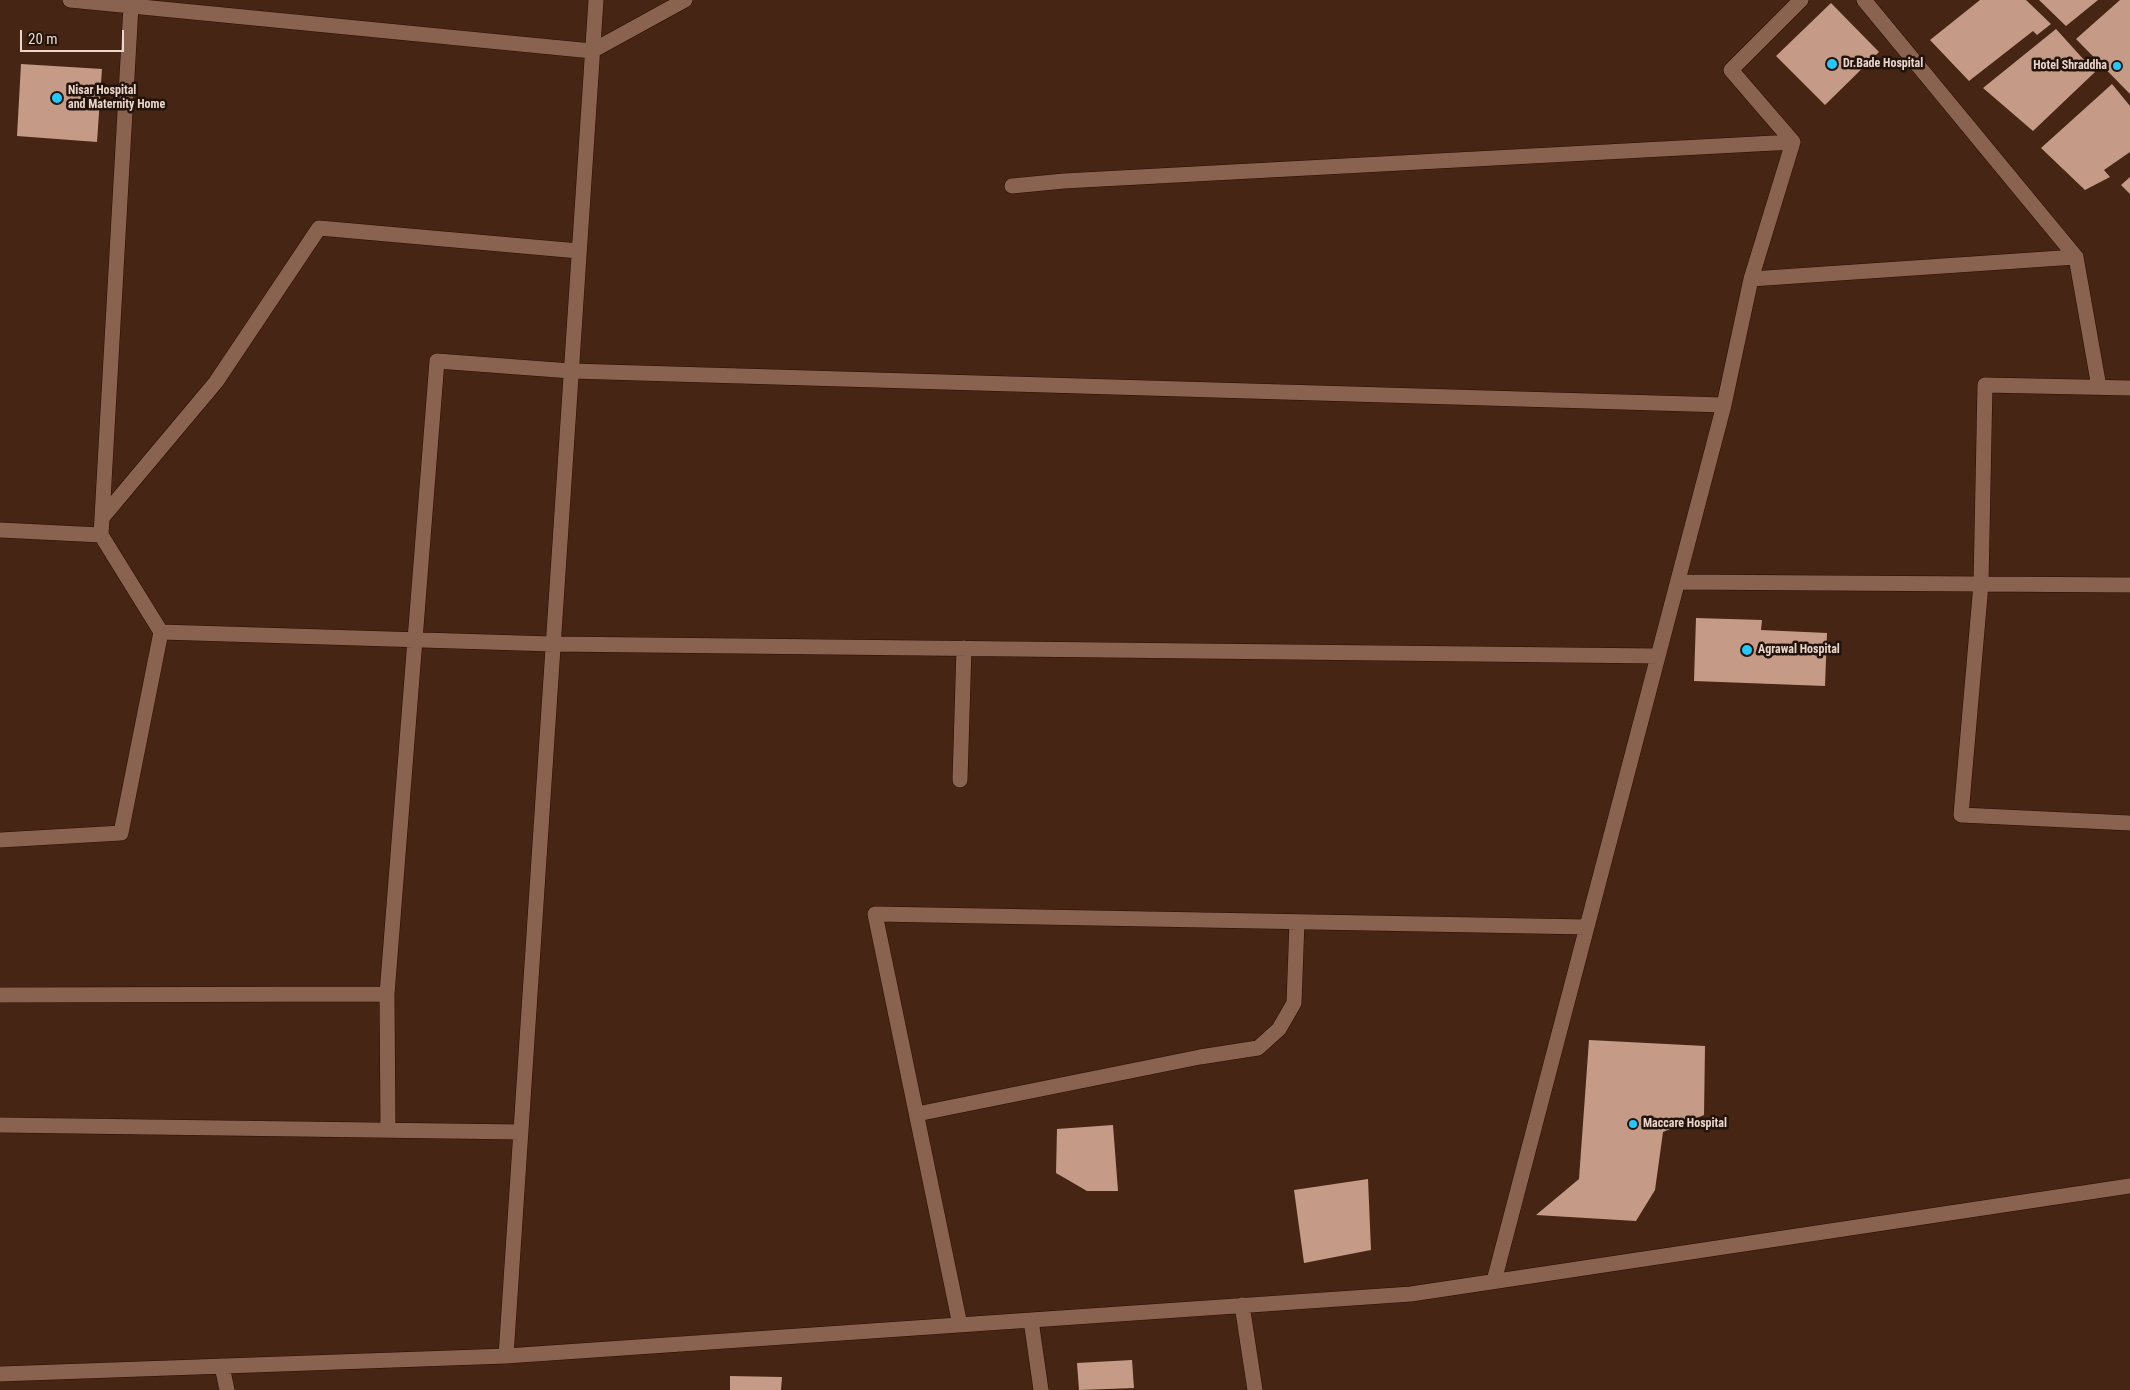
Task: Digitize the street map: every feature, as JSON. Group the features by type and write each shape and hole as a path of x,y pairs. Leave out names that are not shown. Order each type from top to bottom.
{"street":[{"path":"70,0 592,51 685,0"},
{"path":"506,1356 596,0"},
{"path":"1793,142 1731,70 1801,0"},
{"path":"1864,0 2076,257 2099,387"},
{"path":"0,840 121,833 161,632 101,535 130,6"},
{"path":"1012,186 1064,181 1793,142"},
{"path":"1494,1282 1724,405 1751,278 1793,142"},
{"path":"102,518 216,382 319,228 579,251"},
{"path":"1751,278 2076,257"},
{"path":"388,1130 387,994 437,362 571,371 1724,405"},
{"path":"2130,388 1985,385 1981,584 1962,815 2130,823"},
{"path":"0,530 101,535"},
{"path":"1678,582 2130,585"},
{"path":"161,632 553,644 1658,656"},
{"path":"960,780 964,648"},
{"path":"960,1325 875,914 1587,927"},
{"path":"916,1114 1200,1057 1258,1048 1278,1029 1294,1003 1297,922"},
{"path":"0,995 387,994"},
{"path":"0,1125 521,1132"},
{"path":"0,1374 506,1356 1411,1294 2130,1186"},
{"path":"1242,1305 1255,1390"},
{"path":"1031,1320 1041,1390"},
{"path":"222,1366 226,1390"}],"building":[{"path":"1980,0 2026,0 2051,24 2037,35 2033,31 1969,81 1930,40"},
{"path":"2039,0 2098,0 2066,26"},
{"name":"Hotel Shraddha","path":"2120,0 2130,0 2130,94 2076,39"},
{"path":"1831,3 1879,52 1825,105 1776,56"},
{"path":"2056,29 2095,72 2033,131 1983,88"},
{"path":"21,64 102,69 97,142 17,136"},
{"path":"2112,84 2130,106 2130,152 2104,170 2110,177 2085,190 2041,148"},
{"path":"2130,177 2130,194 2121,185"},
{"path":"1696,618 1762,620 1761,630 1827,633 1825,686 1694,681"},
{"name":"Maccare Hospital","path":"1589,1040 1705,1046 1704,1115 1663,1132 1655,1190 1636,1221 1536,1215 1579,1179"},
{"path":"1113,1125 1118,1191 1087,1191 1056,1173 1057,1129"},
{"path":"1368,1179 1371,1250 1304,1263 1294,1190"},
{"path":"1132,1360 1134,1388 1079,1390 1077,1363"},
{"path":"730,1376 782,1377 781,1390 730,1390"}],"place":[{"name":"Dr.Bade Hospital","path":"1832,64"},
{"name":"Hotel Shraddha","path":"2117,66"},
{"name":"Nisar Hospital and Maternity Home","path":"57,98"},
{"name":"Agrawal Hospital","path":"1747,650"},
{"name":"Maccare Hospital","path":"1633,1124"}]}
